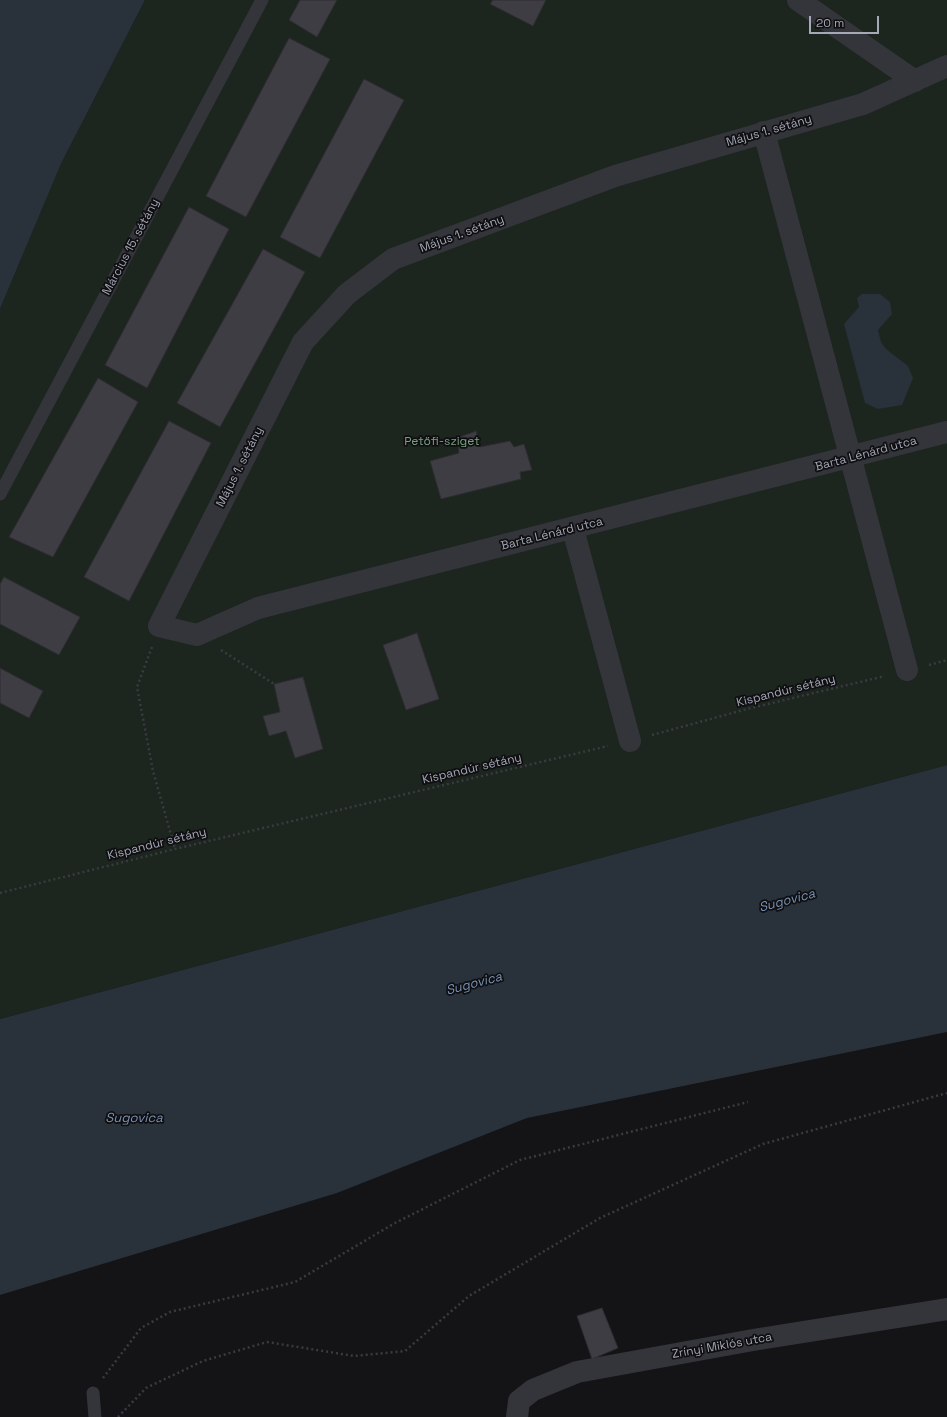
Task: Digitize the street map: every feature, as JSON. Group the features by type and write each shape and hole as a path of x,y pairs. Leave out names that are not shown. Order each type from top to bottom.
{"street":[{"path":"798,0 915,81"},
{"name":"Május 1. sétány","path":"160,626 303,342 346,294 394,259 615,176 863,104 947,66"},
{"path":"764,132 907,670"},
{"name":"Barta Lénárd utca","path":"197,635 258,608 851,458 947,432"},
{"path":"573,529 630,741"},
{"path":"160,626 197,635"},
{"name":"Zrínyi Miklós utca","path":"517,1417 519,1401 532,1390 577,1372 753,1340 947,1309"}],"lane":[{"name":"Március 15. sétány","path":"0,494 262,0"},
{"path":"93,1393 95,1417"}],"path":[{"path":"160,626 137,687 152,771 175,849"},
{"path":"197,635 274,684"},
{"name":"Kispandúr sétány","path":"0,892 630,741 747,709 947,660"},
{"path":"118,1417 146,1388 203,1360 267,1342 354,1356 405,1351 469,1296 600,1218 763,1144 947,1093"},
{"path":"93,1393 141,1328 170,1312 295,1282 395,1223 520,1160 748,1102"}],"green space":[{"name":"Petőfi-sziget","path":"145,0 947,0 947,765 0,1019 0,309 61,164"}],"water":[{"path":"0,0 145,0 61,164 0,309"},
{"path":"862,294 880,294 890,302 892,314 878,330 881,342 886,349 908,366 913,378 902,405 878,409 865,403 844,324 859,307 857,298"},
{"name":"Sugovica","path":"947,765 947,1032 527,1118 337,1193 0,1295 0,1019"}],"building":[{"path":"300,0 337,0 317,37 289,20"},
{"path":"493,0 546,0 533,26 490,4"},
{"path":"289,38 330,59 246,217 206,196"},
{"path":"364,79 404,100 320,258 280,237"},
{"path":"189,207 229,229 147,388 105,365"},
{"path":"263,249 305,272 220,427 177,403"},
{"path":"98,378 138,402 53,557 9,537"},
{"path":"169,421 211,443 129,601 84,577"},
{"path":"476,431 480,447 510,441 514,447 524,444 532,470 520,472 521,479 441,499 430,461 459,453 457,438"},
{"path":"4,577 80,617 59,655 0,624 0,584"},
{"path":"417,633 439,699 406,710 383,645"},
{"path":"0,668 43,691 29,718 0,703"},
{"path":"303,677 323,749 295,758 286,731 269,736 263,716 280,712 274,684"},
{"path":"602,1308 618,1348 592,1359 577,1316"}]}
